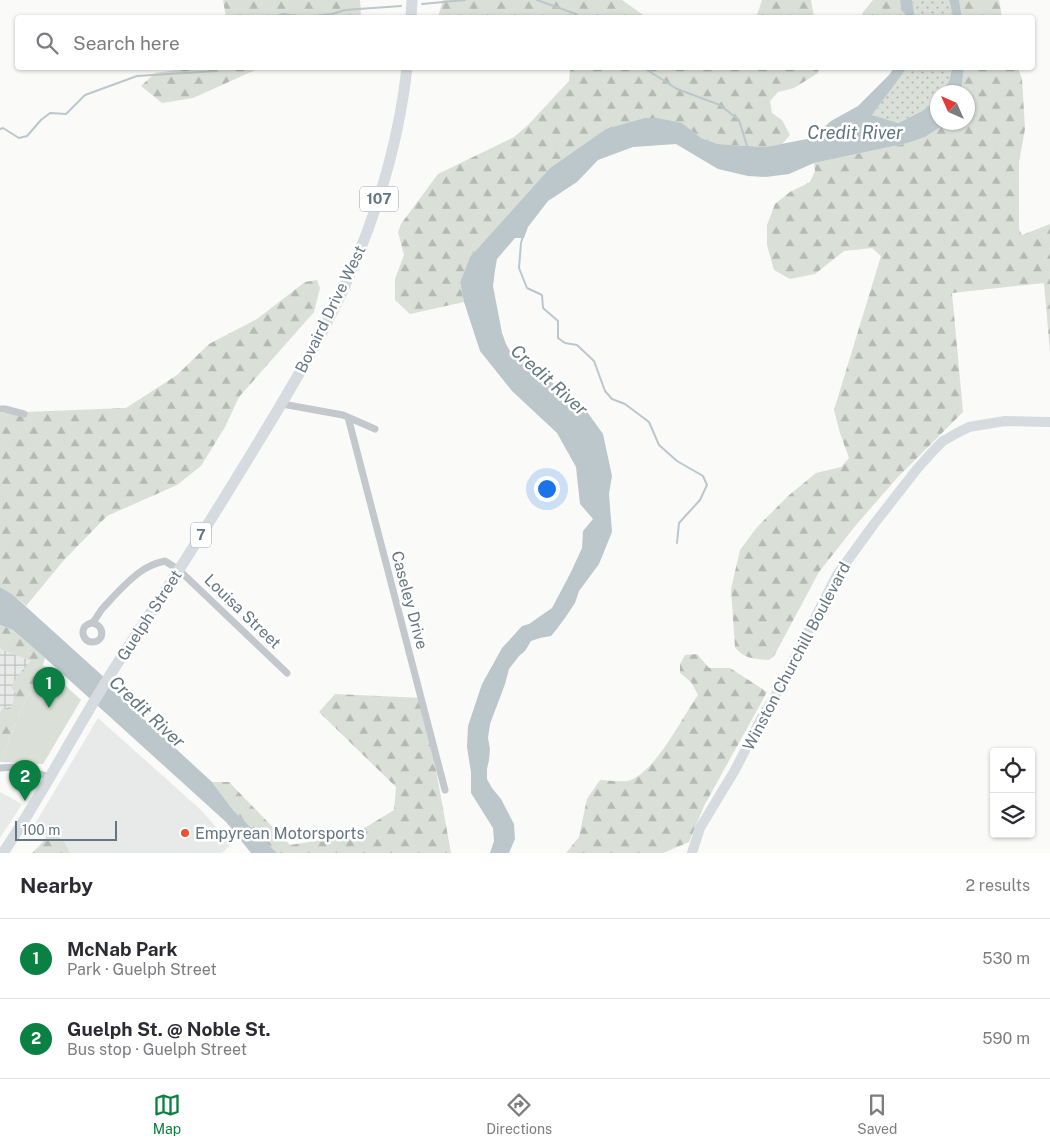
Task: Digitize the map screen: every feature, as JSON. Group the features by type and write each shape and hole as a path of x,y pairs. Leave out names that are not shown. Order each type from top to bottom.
{"main road":[{"path":"411,15 412,0"},
{"name":"Bovaird Drive West","path":"282,404 351,273 379,198 392,153 402,111 407,70"},
{"name":"Guelph Street","path":"3,853 25,820 112,673 179,570 282,404"},
{"name":"Winston Churchill Boulevard","path":"692,853 700,828 735,770 777,693 837,575 917,469 934,450 969,426 1005,421 1050,422"}],"street":[{"path":"282,404 348,417 375,428"},
{"path":"0,409 24,414"},
{"name":"Caseley Drive","path":"348,417 445,790"},
{"path":"92,623 119,590 147,567 165,561 179,570"},
{"name":"Louisa Street","path":"179,570 287,673"},
{"path":"0,768 16,767 50,777"}],"shaded area":[{"path":"0,649 31,661 11,707 2,709 0,712"},
{"path":"98,718 201,810 231,844 222,853 63,853 35,824"},
{"path":"0,792 22,804 0,838"}],"green space":[{"path":"223,0 360,0 361,15 226,15"},
{"path":"443,0 622,0 643,15 439,15"},
{"path":"762,0 811,0 814,15 757,15"},
{"path":"873,0 900,0 901,9 906,15 862,15"},
{"path":"912,0 949,0 953,15 915,15"},
{"path":"959,0 999,0 1002,15 962,15"},
{"path":"177,70 256,70 193,98 162,103 141,86 155,73"},
{"path":"570,70 819,70 818,73 794,88 778,92 770,101 772,113 782,120 790,135 782,144 766,147 718,144 701,138 682,123 549,169 470,257 460,282 464,302 410,314 395,300 395,279 404,255 398,232 401,224 438,174 514,137 527,126 569,81"},
{"path":"906,70 952,70 946,85 930,85 930,105 898,123 872,115"},
{"path":"964,70 1019,70 1022,79 1025,129 1019,162 1019,229 1022,235 1050,224 1050,353 1044,283 952,293 963,412 897,478 856,525 819,572 774,656 769,660 746,656 735,647 731,589 740,550 758,526 788,496 816,473 841,467 849,458 834,410 881,256 872,248 844,251 815,274 790,279 774,270 767,245 767,225 775,204 790,192 810,182 815,171 814,163 908,143 925,137 936,130 975,130 975,85 962,85"},
{"path":"317,280 320,288 314,312 239,397 225,427 201,466 177,485 107,516 64,560 26,606 0,587 0,413 126,408 177,375 209,344 257,319 305,282"},
{"path":"0,625 13,630 45,658 18,716 1,762 0,712 2,709 11,707 16,694 11,687 18,675 31,661 0,649"},
{"path":"697,654 709,668 730,668 767,692 704,806 689,842 663,853 566,853 579,837 587,799 600,780 631,780 650,765 668,742 698,695 691,682 680,673 680,664 685,655"},
{"path":"43,665 81,700 43,764 1,762 18,716"},
{"path":"335,694 423,698 451,853 277,853 233,810 212,782 229,782 290,845 353,835 394,810 396,787 319,712"},
{"path":"53,832 65,843 70,853 32,853 49,833"}],"water":[{"path":"900,0 912,0 915,15 906,15 901,10"},
{"path":"949,0 959,0 962,15 953,15"},
{"name":"Credit River","path":"893,70 906,70 872,115 898,123 930,105 930,130 936,130 925,137 908,143 814,163 789,174 766,177 748,176 718,169 676,144 633,147 598,160 577,182 548,201 528,227 524,238 515,238 497,259 493,286 502,333 510,351 548,379 588,413 603,434 612,476 609,494 612,532 599,564 579,591 575,603 556,630 551,636 531,641 509,669 490,724 487,779 501,799 514,824 515,839 509,853 490,853 494,841 493,828 471,793 471,772 467,747 468,726 482,684 502,648 522,626 529,624 552,608 582,548 583,531 593,519 580,504 576,467 557,433 512,391 480,351 464,302 460,282 470,257 549,169 606,129 645,118 657,118 682,123 701,138 718,144 766,147 812,138 831,121 858,106"},
{"path":"952,70 964,70 962,85 946,85"},
{"name":"Credit River","path":"0,587 12,594 106,679 123,700 212,782 233,810 277,853 251,853 226,822 13,630 0,625"}],"waterway":[{"path":"422,4 465,0"},
{"path":"537,0 577,15"},
{"path":"323,15 345,10 401,6"},
{"path":"280,15 290,15"},
{"path":"0,129 3,128 19,138 27,136 50,113 66,114 85,95 137,76 217,70"},
{"path":"647,70 677,89 720,105 739,120 747,146"},
{"path":"523,236 519,268 527,288 542,295 543,308 558,321 558,338 565,343 577,345 594,361 605,391 612,399 625,404 649,422 659,445 677,461 703,476 707,485 700,500 679,523 677,543"}],"place":[{"name":"McNab Park","path":"49,708"},
{"name":"Guelph St. @ Noble St.","path":"25,801"},
{"name":"Empyrean Motorsports","path":"185,833"}]}
